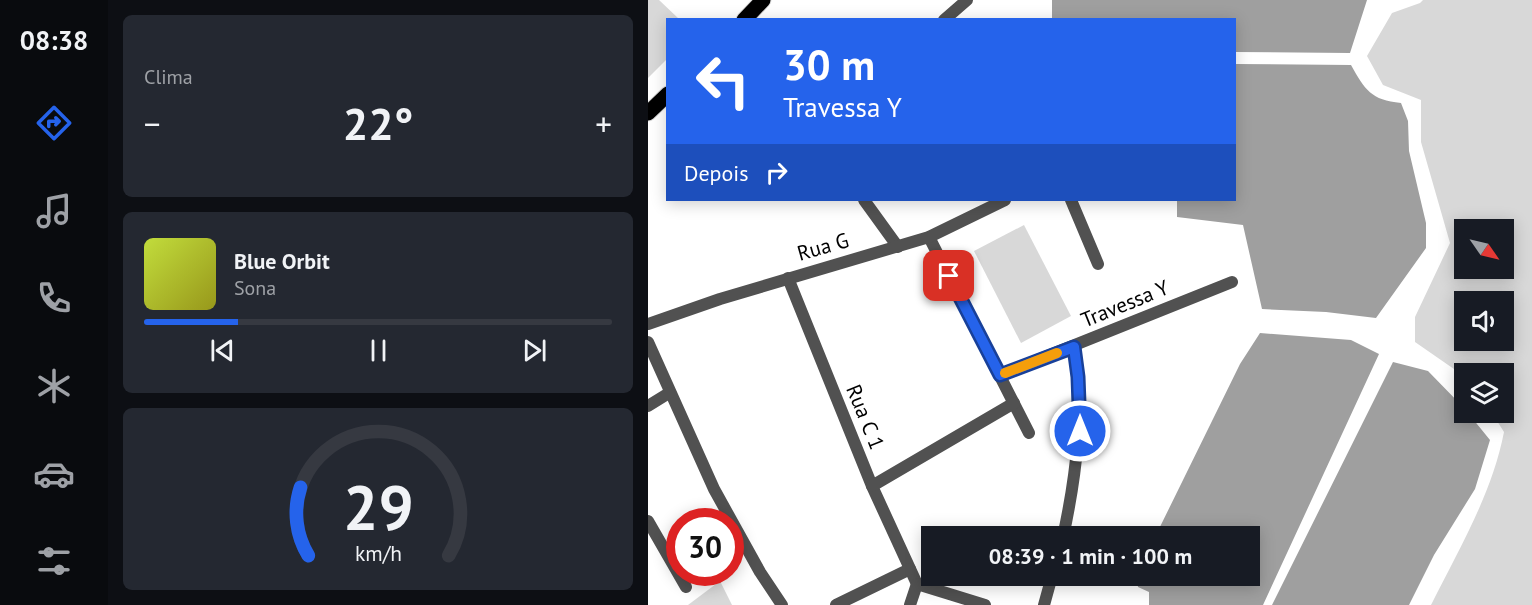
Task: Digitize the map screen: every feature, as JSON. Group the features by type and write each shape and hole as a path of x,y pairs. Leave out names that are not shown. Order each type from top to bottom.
{"main road":[{"path":"746,18 763,0"},
{"path":"648,113 666,96"}],"street":[{"path":"946,18 967,0"},
{"path":"865,201 898,247"},
{"name":"Rua G","path":"648,324 788,278 929,237 1003,201"},
{"path":"1071,201 1098,264"},
{"path":"929,237 1029,433"},
{"name":"Rua C 1","path":"788,278 872,486 917,584"},
{"name":"Travessa Y","path":"1000,375 1232,282"},
{"path":"648,342 714,489 760,572 782,605"},
{"path":"1065,526 1073,490 1080,431 1078,377 1074,347"},
{"path":"648,406 669,393"},
{"path":"872,486 1014,403"},
{"path":"648,521 686,587"},
{"path":"836,605 910,569"},
{"path":"910,605 917,584 984,605"},
{"path":"1044,605 1049,586"}],"shaded area":[{"path":"648,0 659,0 678,18 666,18 666,60 648,78"},
{"path":"1052,0 1367,0 1350,53 1236,52 1236,18 1052,18"},
{"path":"1423,0 1532,0 1532,605 1431,605 1483,499 1499,455 1504,432 1498,423 1514,423 1514,363 1454,363 1454,369 1415,342 1415,317 1450,243 1421,142 1421,100 1383,85 1367,56 1392,13"},
{"path":"1236,64 1351,65 1360,81 1370,92 1382,99 1401,103 1408,121 1409,151 1426,223 1426,248 1376,318 1326,312 1262,309 1243,225 1177,217 1177,201 1236,201"},
{"path":"1024,225 1071,316 1021,343 974,251"},
{"path":"1260,333 1351,340 1379,354 1263,605 1149,605 1149,592 1138,586 1260,586 1260,526 1160,526 1240,364"},
{"path":"1393,362 1428,371 1454,398 1454,423 1476,423 1490,440 1475,489 1434,555 1409,605 1272,605"},
{"path":"713,586 722,586 732,605 688,605"}],"slow traffic":[{"path":"1005,373 1057,353"}],"route":[{"path":"949,276 1000,375 1074,347 1080,403 1080,431"}]}
